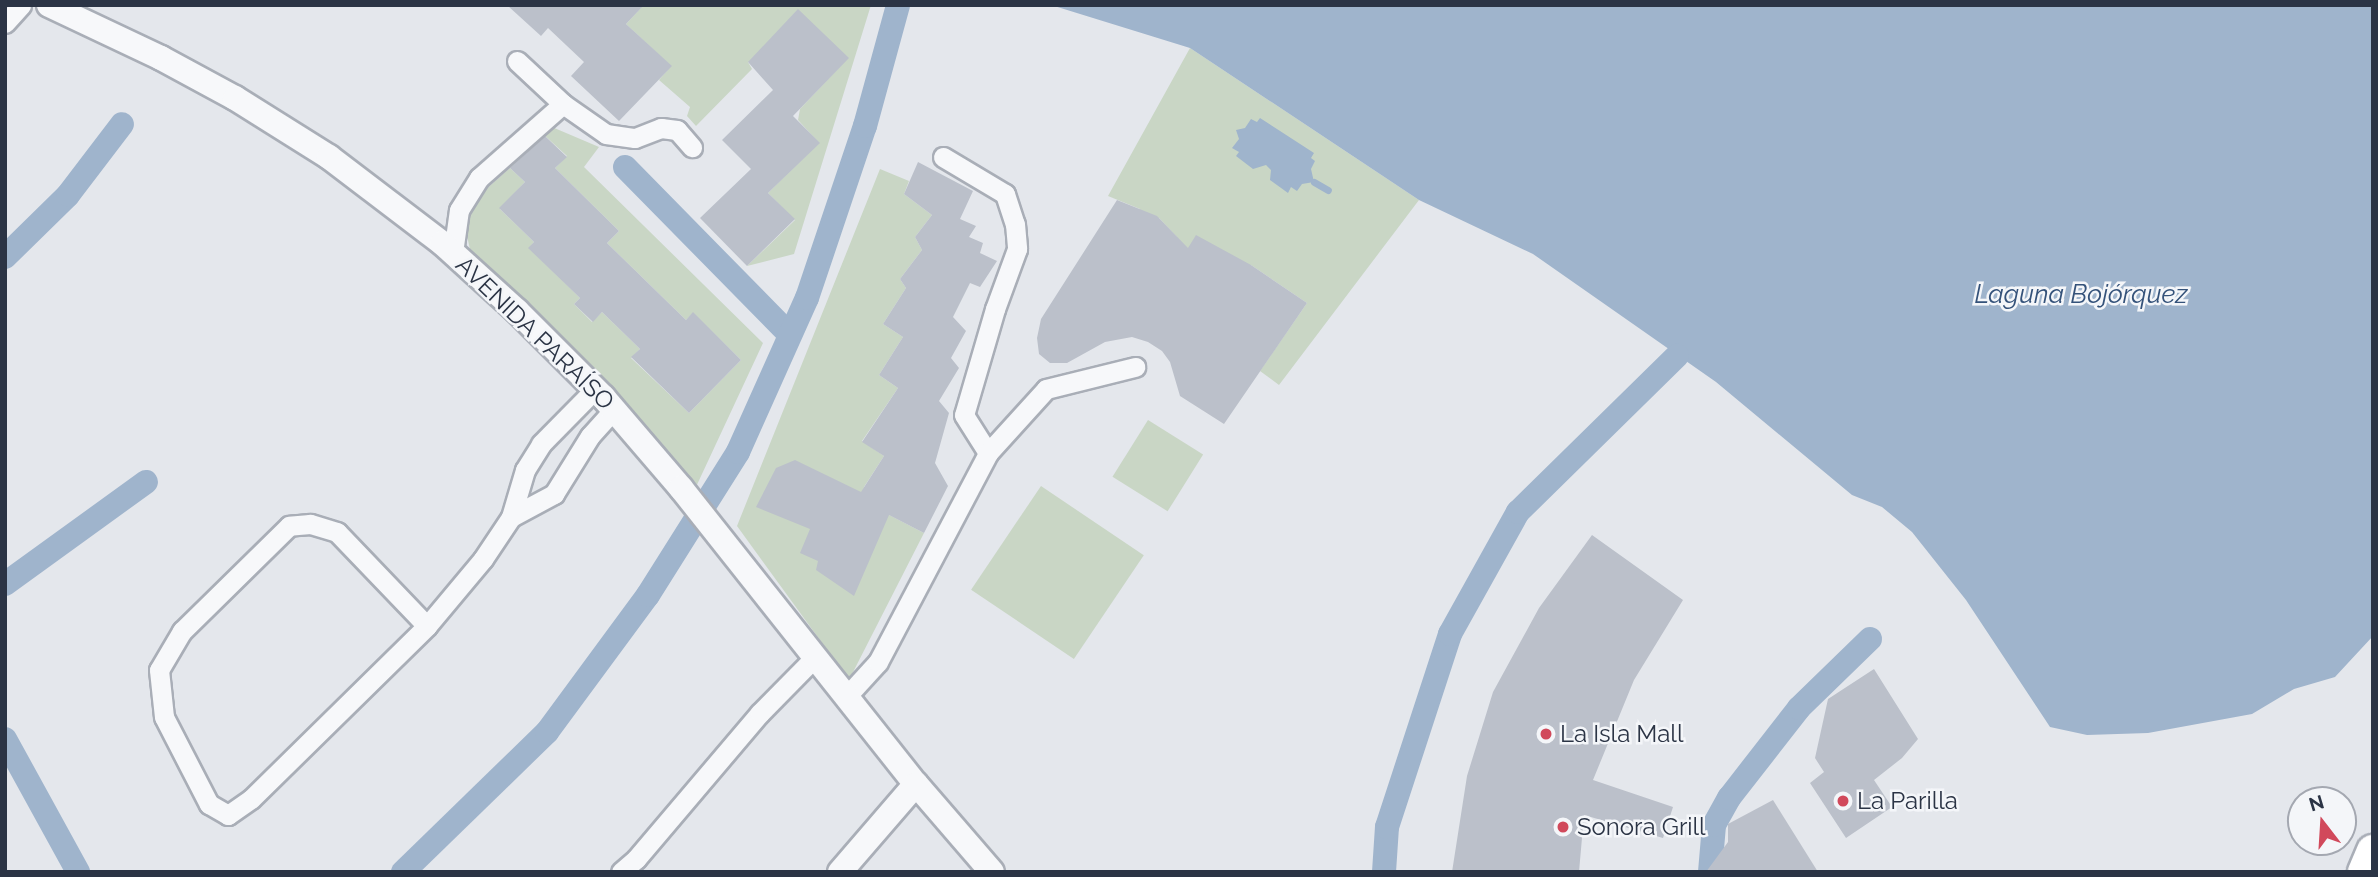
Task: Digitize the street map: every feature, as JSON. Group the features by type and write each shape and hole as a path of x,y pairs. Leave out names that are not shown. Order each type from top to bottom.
{"main road":[{"path":"2364,872 2373,851"}],"street":[{"path":"5,23 21,5"},
{"name":"AVENIDA PARAÍSO","path":"49,5 161,58 235,98 329,157 453,253 614,409 722,537 916,784 992,872"},
{"path":"517,61 564,104 606,134 635,138 661,128 677,130 692,147"},
{"path":"453,253 459,210 480,178 564,104"},
{"path":"943,157 1005,194 1015,224 1017,249 995,309 964,415 988,453"},
{"path":"846,697 877,662 988,453 1046,388 1135,367"},
{"path":"427,626 337,532 310,524 289,526 182,631 159,670 164,717 209,804 228,815 251,799 427,626 484,559 512,517 525,470 541,443 595,389"},
{"path":"512,517 554,494 590,436 614,409"},
{"path":"621,872 636,859 761,713 815,657"},
{"path":"840,872 916,784"}],"green space":[{"path":"639,5 871,5 794,254 747,266 795,220 768,193 819,143 798,120 800,109 848,58 748,62 752,69 696,126 687,116 690,107 659,80 671,66 626,24 641,8"},
{"path":"1190,48 1419,200 1279,385 1260,371 1307,303 1251,265 1193,351 1151,267 1177,237 1159,218 1139,242 1127,238 1140,209 1108,196"},
{"path":"552,127 599,147 584,167 763,343 695,489 471,254 466,231 471,209 484,191 510,168 525,182 500,209 534,242 529,248 580,298 574,304 592,322 602,312 640,349 631,358 689,413 741,360 693,313 686,320 607,243 619,231 555,168 567,156 543,134"},
{"path":"880,169 909,181 904,194 932,215 915,237 922,250 900,279 906,288 883,324 903,337 879,375 898,388 862,441 884,456 864,487 862,501 924,533 849,680 737,526"},
{"path":"1148,420 1203,454 1168,511 1112,477"},
{"path":"1041,486 1144,555 1074,659 971,590"}],"water":[{"name":"Laguna Bojórquez","path":"1051,5 2373,5 2373,636 2335,677 2294,689 2252,714 2148,733 2087,735 2050,727 1966,600 1912,532 1882,507 1852,495 1716,382 1533,254 1419,200 1190,48"},
{"path":"1260,118 1314,153 1311,158 1315,161 1311,169 1314,182 1302,184 1297,191 1291,187 1288,193 1270,180 1271,170 1266,165 1253,169 1236,156 1239,152 1232,148 1239,139 1236,130 1245,128 1251,119 1257,122"}],"building":[{"path":"507,5 644,5 626,24 672,66 619,121 571,76 584,62 548,28 541,36"},
{"path":"798,9 849,58 793,116 820,143 768,193 795,219 747,266 700,218 751,169 722,140 773,90 748,62"},
{"path":"545,136 567,157 555,168 619,231 607,243 686,320 693,312 741,360 689,413 631,357 640,349 602,312 593,322 574,304 580,298 528,248 534,242 499,208 525,182 510,168"},
{"path":"918,162 973,191 960,219 976,226 969,237 983,243 980,253 997,261 980,287 970,283 953,317 966,331 951,358 959,368 939,401 949,413 935,463 948,486 924,533 889,515 854,596 816,570 818,561 800,553 810,529 756,507 776,468 795,460 861,492 884,456 862,442 898,388 879,375 903,337 883,324 906,288 900,279 922,250 915,237 932,215 904,194"},
{"path":"1117,200 1157,216 1188,248 1196,235 1251,265 1307,303 1224,424 1180,396 1170,362 1162,351 1148,342 1132,337 1105,342 1067,363 1050,363 1039,354 1037,338 1041,319"},
{"name":"La Isla Mall","path":"1592,535 1683,600 1634,680 1593,780 1673,807 1663,838 1584,815 1579,872 1452,872 1467,776 1493,692 1539,608"},
{"path":"1874,669 1918,739 1902,758 1874,780 1892,807 1846,838 1810,783 1824,772 1815,758 1828,699"},
{"path":"1773,800 1818,872 1706,872 1728,842 1728,824"}],"waterway":[{"path":"403,872 547,732 648,595 738,452 807,298 865,126 898,5"},
{"path":"5,257 68,195 122,124"},
{"path":"625,167 790,335"},
{"path":"1314,182 1328,190"},
{"path":"1384,872 1387,827 1450,634 1518,512 1677,356"},
{"path":"5,584 146,482"},
{"path":"1710,872 1714,825 1729,798 1799,708 1870,639"},
{"path":"5,739 78,872"}],"place":[{"name":"La Isla Mall","path":"1546,734"},
{"name":"La Parilla","path":"1843,801"},
{"name":"Sonora Grill","path":"1563,827"}]}
